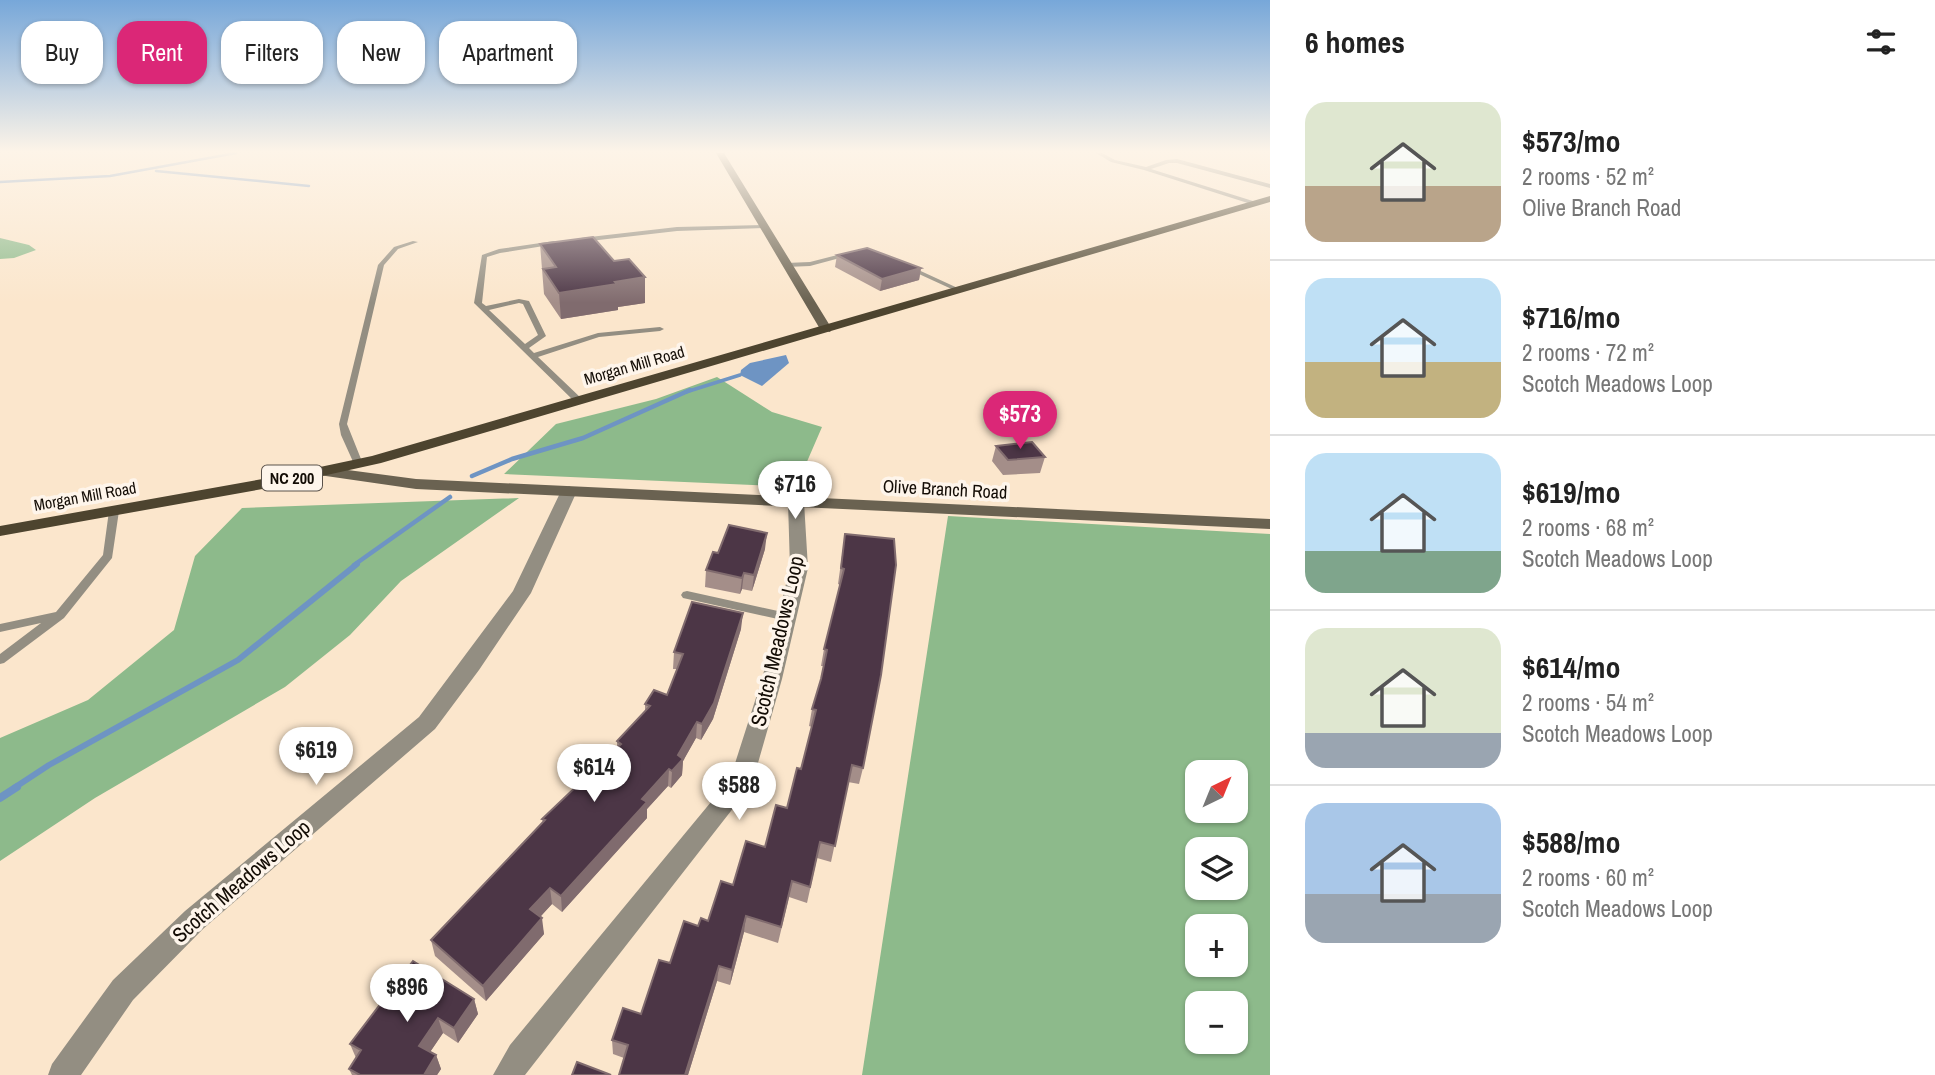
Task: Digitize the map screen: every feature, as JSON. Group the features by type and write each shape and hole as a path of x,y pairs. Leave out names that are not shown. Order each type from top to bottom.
{"main road":[{"name":"Morgan Mill Road","path":"0,531 358,464 1253,203"}],"street":[{"path":"749,203 827,329"},
{"name":"Olive Branch Road","path":"325,472 416,484 1270,524"},
{"name":"Scotch Meadows Loop","path":"63,1075 123,990 194,920 427,723 472,665 522,593 569,491"},
{"name":"Scotch Meadows Loop","path":"508,1075 520,1055 740,784 772,679 799,568 800,530 796,502"}],"lane":[{"path":"570,242 677,229 763,227"},
{"path":"358,464 356,452 345,438 343,424 381,265 396,248 415,242"},
{"path":"557,243 499,251 484,256 478,303 579,401"},
{"path":"786,265 810,264 862,250"},
{"path":"897,266 913,268 958,290"},
{"path":"484,309 519,301 526,303 542,336 524,348"},
{"path":"532,356 598,335 660,329"},
{"path":"0,660 60,615 108,556 114,511"},
{"path":"687,595 787,617"},
{"path":"0,628 60,615"}],"green space":[{"path":"0,238 29,245 36,250 14,258 0,259"},
{"path":"717,377 772,412 822,427 796,487 504,474 556,424 656,399"},
{"path":"519,498 401,581 350,635 285,687 95,798 0,861 0,738 88,700 174,630 195,556 242,508"},
{"path":"948,516 1270,534 1270,1075 862,1075"}],"water":[{"path":"786,355 789,363 762,386 740,375 741,370 750,363"}],"building":[{"path":"593,237 614,261 629,259 645,277 559,293 543,269 556,267 540,244"},
{"path":"867,248 921,268 882,279 837,255"},
{"path":"1032,442 1045,457 1008,460 996,446"},
{"path":"729,525 767,533 754,575 744,573 742,578 706,570 713,552 718,553"},
{"path":"845,534 894,539 896,565 881,675 863,768 852,765 835,846 820,842 810,887 792,881 781,927 746,916 732,970 719,966 685,1075 619,1075 628,1045 612,1040 623,1008 641,1014 659,960 670,963 684,921 698,926 701,918 708,921 721,881 733,885 746,841 765,847 776,805 787,808 797,768 801,769 816,710 812,709 844,569 841,568"},
{"path":"692,602 743,613 714,703 702,724 697,722 678,755 683,759 672,771 669,769 642,799 647,802 561,896 550,888 530,909 542,918 483,986 431,940 545,820 542,819 621,744 617,741 650,706 645,704 654,690 667,695 683,654 674,652"},
{"path":"413,961 474,999 454,1028 438,1018 419,1046 436,1055 424,1075 360,1075 349,1069 361,1050 350,1044"},
{"path":"577,1062 611,1075 572,1075"}],"waterway":[{"path":"686,392 740,375"},
{"path":"472,476 512,459 583,438 690,390"},
{"path":"354,565 450,497"},
{"path":"14,788 49,765 238,660 357,564"},
{"path":"0,798 17,787"}]}
